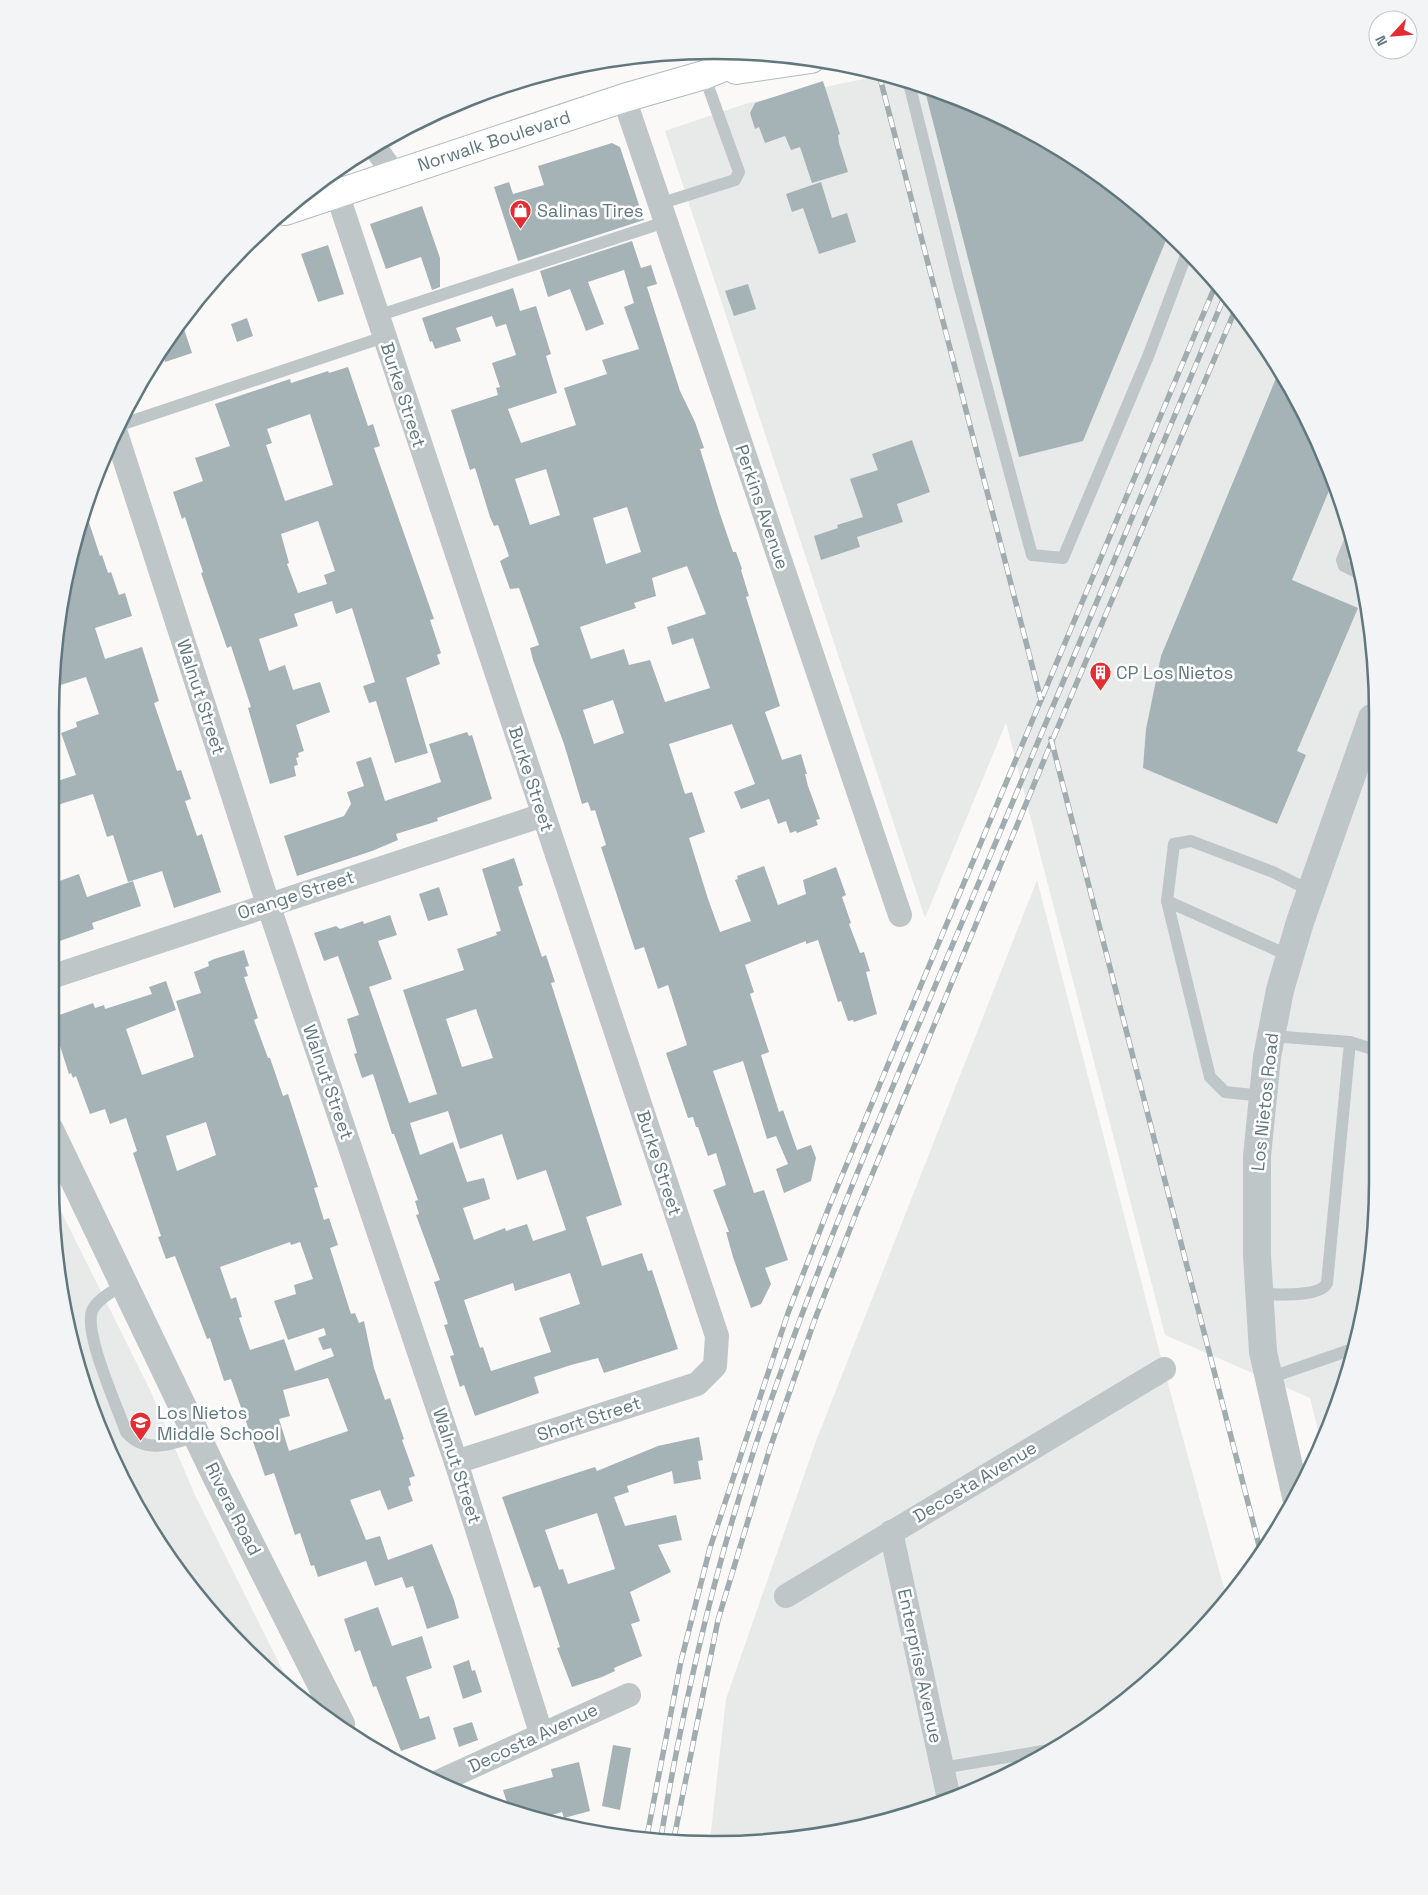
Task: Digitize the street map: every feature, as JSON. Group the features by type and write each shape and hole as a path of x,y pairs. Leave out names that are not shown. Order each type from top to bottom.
{"main road":[{"name":"Norwalk Boulevard","path":"301,205 624,98 704,75 742,60"},
{"name":"Norwalk Boulevard","path":"704,75 789,63"}],"street":[{"name":"Perkins Avenue","path":"624,98 900,915"},
{"path":"378,152 394,174"},
{"name":"Burke Street","path":"337,193 717,1336 715,1366"},
{"name":"Walnut Street","path":"119,441 268,904 456,1462 542,1733"},
{"name":"Los Nietos Road","path":"1294,1486 1263,1352 1257,1156 1271,1036 1280,990 1311,891 1369,727"},
{"name":"Orange Street","path":"59,973 543,815"},
{"name":"Rivera Road","path":"59,1149 197,1436 338,1717"},
{"name":"Short Street","path":"456,1462 697,1384 715,1366"},
{"name":"Decosta Avenue","path":"786,1596 1164,1369"},
{"name":"Enterprise Avenue","path":"890,1532 948,1793"},
{"name":"Decosta Avenue","path":"446,1778 629,1695"}],"lane":[{"path":"127,422 380,326 662,213 736,180 739,172 704,75"},
{"path":"911,89 959,284 1032,556 1063,558 1149,354 1185,259"},
{"path":"1348,547 1342,560 1344,566 1353,571"},
{"path":"1263,1096 1225,1092 1210,1077 1167,901 1174,844 1191,841 1273,872 1311,891"},
{"path":"1167,901 1290,956"},
{"path":"1271,1036 1350,1042 1369,1048"},
{"path":"1260,1294 1314,1293 1325,1287 1327,1283 1350,1042"},
{"path":"124,1284 100,1301 93,1309 90,1320 93,1341 126,1432 132,1439 142,1445 154,1446 167,1445 197,1436"},
{"path":"1269,1378 1347,1351"},
{"path":"942,1768 1034,1753"}],"shaded area":[{"path":"870,78 925,94 1004,126 1078,169 1146,221 1207,282 1259,350 1302,424 1319,463 1347,544 1357,586 1364,628 1368,671 1369,1181 1364,1267 1357,1309 1347,1351 1319,1433 1310,1398 1165,1335 1006,723 925,918 665,131 748,103"},
{"path":"1037,880 1164,1369 1225,1591 1177,1644 1146,1674 1113,1701 1078,1726 1004,1769 925,1801 884,1814 842,1824 800,1831 757,1835 710,1836 726,1699 816,1441"},
{"name":"Los Nietos Middle School","path":"60,1208 151,1392 194,1493 286,1677 221,1613 194,1580 169,1545 126,1471 94,1392 81,1351 64,1267"}],"building":[{"path":"823,81 840,134 838,135 839,143 848,172 812,183 800,147 791,150 785,136 765,143 759,127 755,129 750,113 755,103"},
{"path":"926,94 1004,126 1042,147 1078,169 1113,194 1166,240 1083,441 1019,457"},
{"path":"612,143 620,147 644,220 518,261 494,187 509,182 513,194 544,185 538,166"},
{"path":"821,182 832,218 847,213 856,242 819,254 803,208 792,212 786,194"},
{"path":"422,206 440,258 440,287 432,290 421,257 386,269 370,224"},
{"path":"632,241 641,268 651,265 657,284 647,287 680,391 695,422 704,448 700,449 733,552 736,552 742,569 749,596 746,597 780,706 765,712 782,760 801,754 807,774 805,774 808,786 820,819 816,820 818,825 797,833 796,831 790,833 786,821 778,824 769,799 741,809 734,792 755,784 732,724 669,744 685,794 692,792 705,832 689,838 720,932 751,921 735,880 738,879 737,876 764,866 778,905 806,894 803,880 836,867 846,895 842,897 851,923 849,924 860,953 864,952 870,971 866,972 877,1014 854,1022 853,1020 848,1021 841,1001 838,1002 818,940 806,944 806,941 745,965 754,992 750,994 769,1052 761,1055 779,1112 783,1110 797,1150 811,1145 816,1158 811,1181 784,1193 776,1169 788,1164 776,1136 767,1139 743,1061 713,1071 754,1193 764,1190 788,1260 765,1268 771,1284 761,1304 751,1308 733,1257 726,1232 729,1232 713,1190 726,1185 716,1153 708,1156 693,1117 688,1118 666,1053 687,1045 668,985 658,989 644,947 635,950 601,847 606,845 595,810 591,811 588,802 582,804 564,744 533,660 530,648 539,645 519,588 510,589 500,561 509,556 498,525 494,526 490,517 475,468 470,470 451,410 498,395 496,388 500,387 492,363 516,355 506,324 496,327 492,316 456,328 461,341 435,349 432,341 430,342 422,318 513,288 520,311 536,306 551,354 546,356 557,393 508,409 521,443 576,425 564,388 607,374 602,360 639,349 624,307 634,303 624,270 588,282 604,324 586,331 570,289 548,297 540,271","holes":["546,469 560,515 530,525 515,479","627,507 641,552 606,564 593,518","687,566 706,614 667,627 672,645 693,638 710,688 665,702 650,660 629,665 624,649 591,659 580,627 636,608 634,603 656,596 652,578","613,700 624,733 594,744 583,710"]},
{"path":"328,245 344,294 318,302 301,254"},
{"path":"748,284 756,309 734,316 725,291"},
{"path":"247,318 253,336 237,342 231,324"},
{"path":"184,329 192,353 165,362 164,358"},
{"path":"348,367 368,426 373,424 380,446 374,448 434,619 430,620 441,653 437,655 440,664 406,678 428,753 395,763 376,701 369,703 363,686 375,682 352,608 336,614 332,601 294,614 298,626 259,639 269,671 285,665 293,690 320,682 330,712 296,725 304,751 298,753 299,757 296,758 298,765 294,766 296,776 270,784 248,708 251,707 231,646 227,648 201,573 203,572 185,517 182,519 173,492 203,481 195,458 230,446 215,404 290,379 291,383 328,371 329,373","holes":["310,414 333,485 285,501 266,445 272,443 267,429","318,521 335,571 324,575 327,584 298,593 287,564 289,563 281,534"]},
{"path":"1276,378 1302,424 1329,490 1292,580 1358,608 1297,751 1306,755 1277,824 1143,768 1146,729 1161,656"},
{"path":"912,440 930,492 897,504 903,522 857,537 860,547 821,560 814,536 838,528 837,525 863,517 850,479 878,470 872,454"},
{"path":"88,521 100,556 102,555 108,573 111,572 119,595 125,593 132,616 95,628 105,659 142,647 159,701 154,703 177,771 181,770 191,799 185,801 197,836 202,834 221,892 174,908 162,871 128,882 113,835 107,837 93,794 59,805 59,780 76,775 61,733 77,727 76,722 99,714 86,677 60,685 71,586"},
{"path":"467,732 469,736 472,735 492,799 437,818 438,821 396,834 398,840 372,851 297,876 284,836 344,816 351,804 347,792 364,786 356,762 371,757 385,801 441,782 429,744"},
{"path":"514,858 523,885 518,887 542,957 546,955 555,982 551,983 622,1205 586,1217 602,1266 642,1253 648,1271 652,1270 678,1349 604,1373 598,1358 534,1377 539,1393 475,1416 464,1385 460,1387 450,1356 454,1355 444,1325 448,1324 434,1282 440,1280 416,1215 419,1214 415,1201 418,1200 394,1134 392,1134 373,1074 362,1078 354,1054 357,1053 347,1019 359,1015 338,956 324,961 314,933 336,926 340,929 363,921 364,924 390,915 397,935 378,941 392,979 369,987 409,1103 437,1094 403,990 464,970 457,949 497,935 496,932 501,931 482,869","holes":["476,1009 493,1058 462,1067 446,1019","448,1111 460,1149 502,1134 517,1180 546,1170 566,1230 533,1241 527,1224 506,1231 505,1228 474,1240 463,1208 490,1199 484,1178 467,1182 453,1142 420,1155 410,1123","570,1273 580,1304 539,1318 551,1352 491,1371 483,1347 480,1348 464,1300 513,1283 515,1291"]},
{"path":"79,874 87,897 133,881 141,906 92,923 94,929 59,941 59,881"},
{"path":"439,887 448,915 428,921 419,894"},
{"path":"244,950 249,966 245,967 248,976 244,977 258,1018 254,1020 283,1096 288,1094 318,1187 314,1188 324,1220 329,1218 338,1245 330,1248 351,1314 355,1313 359,1323 364,1321 374,1368 385,1400 390,1398 415,1476 409,1478 411,1485 408,1487 413,1501 388,1510 380,1490 350,1500 366,1540 380,1536 388,1560 432,1544 459,1618 427,1629 413,1586 406,1588 402,1577 375,1586 366,1561 318,1577 314,1565 311,1566 300,1533 295,1535 274,1473 265,1476 231,1379 224,1381 210,1338 207,1339 175,1256 166,1259 158,1237 161,1236 133,1153 137,1151 126,1118 110,1124 105,1109 90,1114 76,1076 73,1078 71,1073 69,1074 59,1043 59,1015 93,1003 95,1008 104,1005 105,1009 152,994 149,987 166,981 176,1010 126,1029 142,1075 194,1057 176,1001 201,993 194,972 209,966 208,962","holes":["206,1122 216,1155 177,1171 166,1136","290,1242 291,1245 300,1242 313,1279 294,1285 296,1294 274,1301 288,1340 324,1328 326,1335 318,1338 323,1350 331,1348 334,1356 295,1371 284,1339 250,1350 239,1318 242,1317 236,1297 231,1299 220,1267","328,1378 348,1431 289,1451 279,1419 290,1416 283,1390"]},
{"path":"699,1437 703,1460 698,1461 701,1479 674,1484 672,1471 627,1486 629,1492 614,1497 625,1526 676,1515 682,1540 658,1545 671,1572 630,1592 640,1621 631,1624 642,1656 614,1668 615,1671 602,1677 572,1687 557,1648 560,1647 540,1586 534,1588 502,1497 595,1467 597,1471 658,1446","holes":["597,1513 615,1569 568,1584 563,1569 559,1570 545,1530"]},
{"path":"378,1607 392,1646 422,1636 432,1668 406,1677 420,1719 429,1716 436,1739 401,1751 376,1686 373,1687 360,1650 355,1652 344,1619"},
{"path":"469,1660 472,1671 475,1670 482,1692 463,1699 453,1666"},
{"path":"472,1722 478,1740 459,1747 453,1728"},
{"path":"613,1745 631,1748 620,1810 602,1806"},
{"path":"579,1762 590,1811 564,1818 562,1812 550,1815 507,1802 503,1790 553,1777 551,1769"}],"railway":[{"path":"881,80 1041,700"},
{"path":"648,1833 681,1661 710,1548 788,1313 829,1207 921,985 1213,290"},
{"path":"662,1834 679,1738 713,1589 756,1444 804,1308 885,1106 1223,301"},
{"path":"675,1835 718,1620 770,1448 815,1319 857,1211 1052,741 1233,314"},
{"path":"1051,739 1259,1545"}],"place":[{"name":"Salinas Tires","path":"521,230"},
{"name":"CP Los Nietos","path":"1100,692"},
{"name":"Los Nietos Middle School","path":"141,1442"}]}
